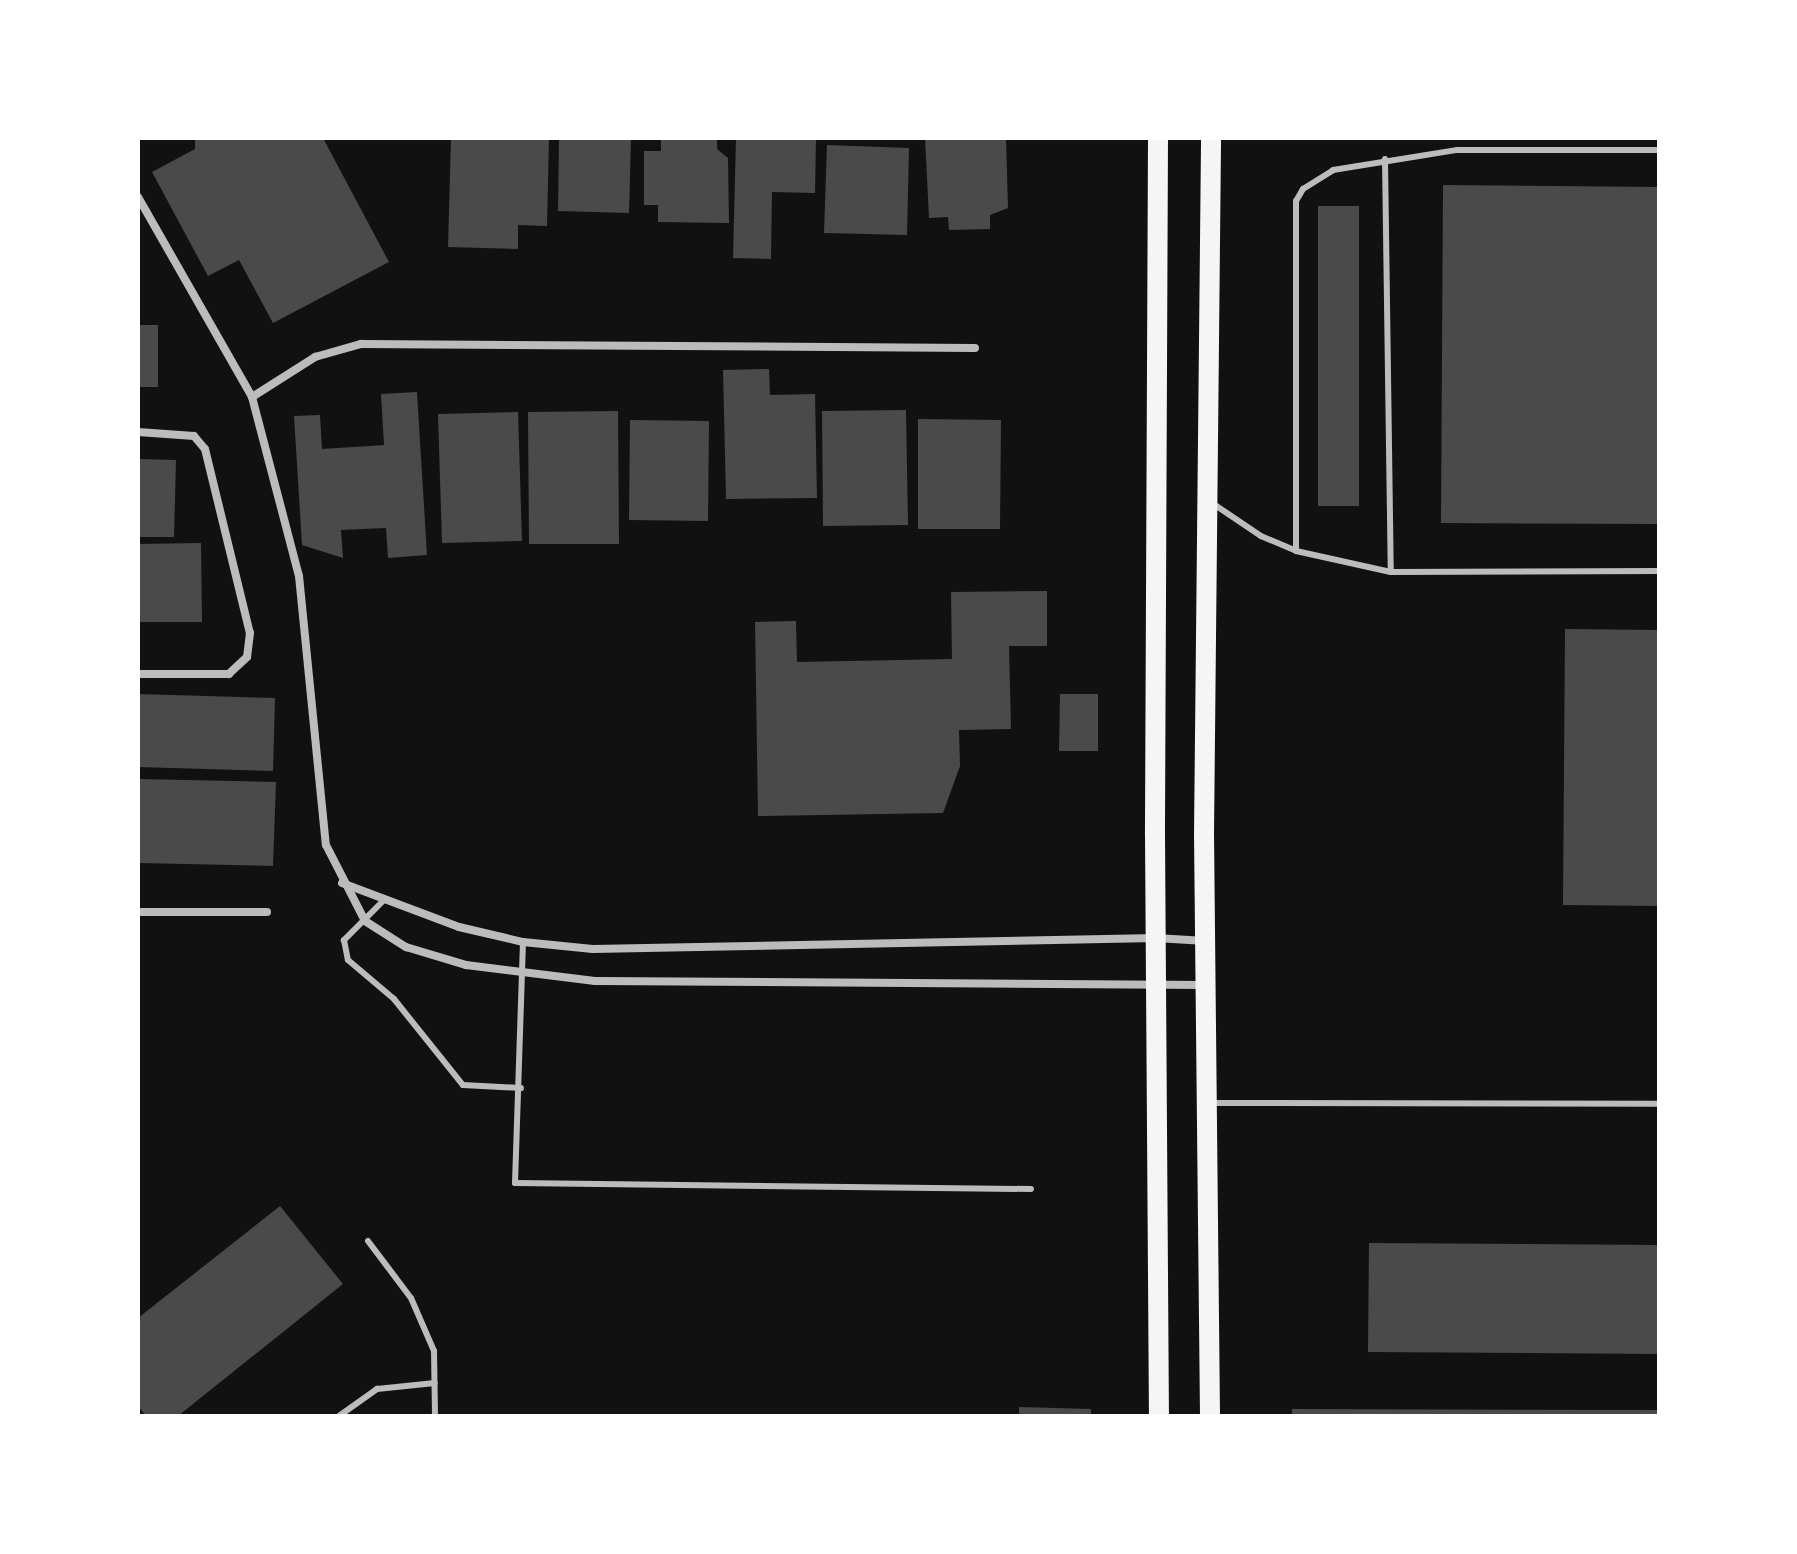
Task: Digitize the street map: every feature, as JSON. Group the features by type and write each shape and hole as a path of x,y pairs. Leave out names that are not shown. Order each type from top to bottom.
{"main road":[{"path":"1158,138 1155,984 1159,1416"},
{"path":"1210,1416 1204,1103 1208,985 1206,499 1211,138"}],"street":[{"path":"138,197 252,397 299,576 314,697 319,806 341,883 365,921 406,947 524,975 595,981 1208,985"},
{"path":"252,397 315,357 361,344 975,348"},
{"path":"138,432 175,431 194,436 205,449 250,633 247,657 229,674 138,674"},
{"path":"341,883 459,927 523,942 593,949 1156,938 1208,941"},
{"path":"138,912 267,912"}],"lane":[{"path":"1296,551 1296,201 1315,178 1385,159 1457,150 1659,150"},
{"path":"1385,159 1391,572"},
{"path":"1206,499 1261,536 1296,551 1391,572 1659,571"},
{"path":"384,900 344,940 348,960 394,999 452,1075 475,1087 521,1088"},
{"path":"523,942 521,1088 515,1183 1031,1189"},
{"path":"1204,1103 1659,1104"},
{"path":"368,1241 411,1298 434,1351 435,1416"},
{"path":"339,1416 377,1389 435,1383"}],"building":[{"path":"195,138 323,138 389,262 273,323 239,260 208,276 152,172 195,149"},
{"path":"451,138 549,138 547,226 518,225 518,249 448,247"},
{"path":"559,138 631,138 629,213 558,211"},
{"path":"661,138 717,138 717,149 728,158 729,223 658,222 658,205 644,205 644,151 661,151"},
{"path":"736,138 816,138 815,193 772,192 771,259 733,258"},
{"path":"925,138 1006,138 1008,208 990,215 990,229 949,230 948,217 929,218"},
{"path":"827,145 909,148 907,235 824,233"},
{"path":"1443,185 1659,187 1659,524 1441,523"},
{"path":"1318,206 1359,206 1359,506 1318,506"},
{"path":"138,325 158,325 158,387 138,387"},
{"path":"769,369 770,395 815,394 817,498 726,499 723,370"},
{"path":"417,392 427,555 388,558 386,528 341,530 343,558 302,545 294,416 320,415 322,449 384,445 381,394"},
{"path":"906,410 908,525 823,526 822,411"},
{"path":"618,411 619,544 529,544 528,412"},
{"path":"518,412 522,541 442,543 438,414"},
{"path":"918,419 1001,420 1000,529 918,529"},
{"path":"630,420 709,421 708,521 629,520"},
{"path":"138,459 176,460 174,537 138,537"},
{"path":"201,543 202,622 138,622 138,544"},
{"path":"1047,591 1047,646 1009,646 1011,729 959,730 960,766 943,813 758,816 755,622 796,621 797,662 952,659 951,592"},
{"path":"1565,629 1659,630 1659,906 1563,905"},
{"path":"138,694 275,698 273,771 138,767"},
{"path":"1060,694 1098,694 1098,751 1059,751"},
{"path":"138,779 276,782 273,866 138,863"},
{"path":"280,1206 343,1284 178,1416 146,1416 138,1406 138,1318"},
{"path":"1369,1243 1659,1245 1659,1354 1368,1352"},
{"path":"1019,1407 1091,1409 1091,1416 1019,1416"},
{"path":"1292,1409 1659,1410 1659,1416 1292,1416"}]}
